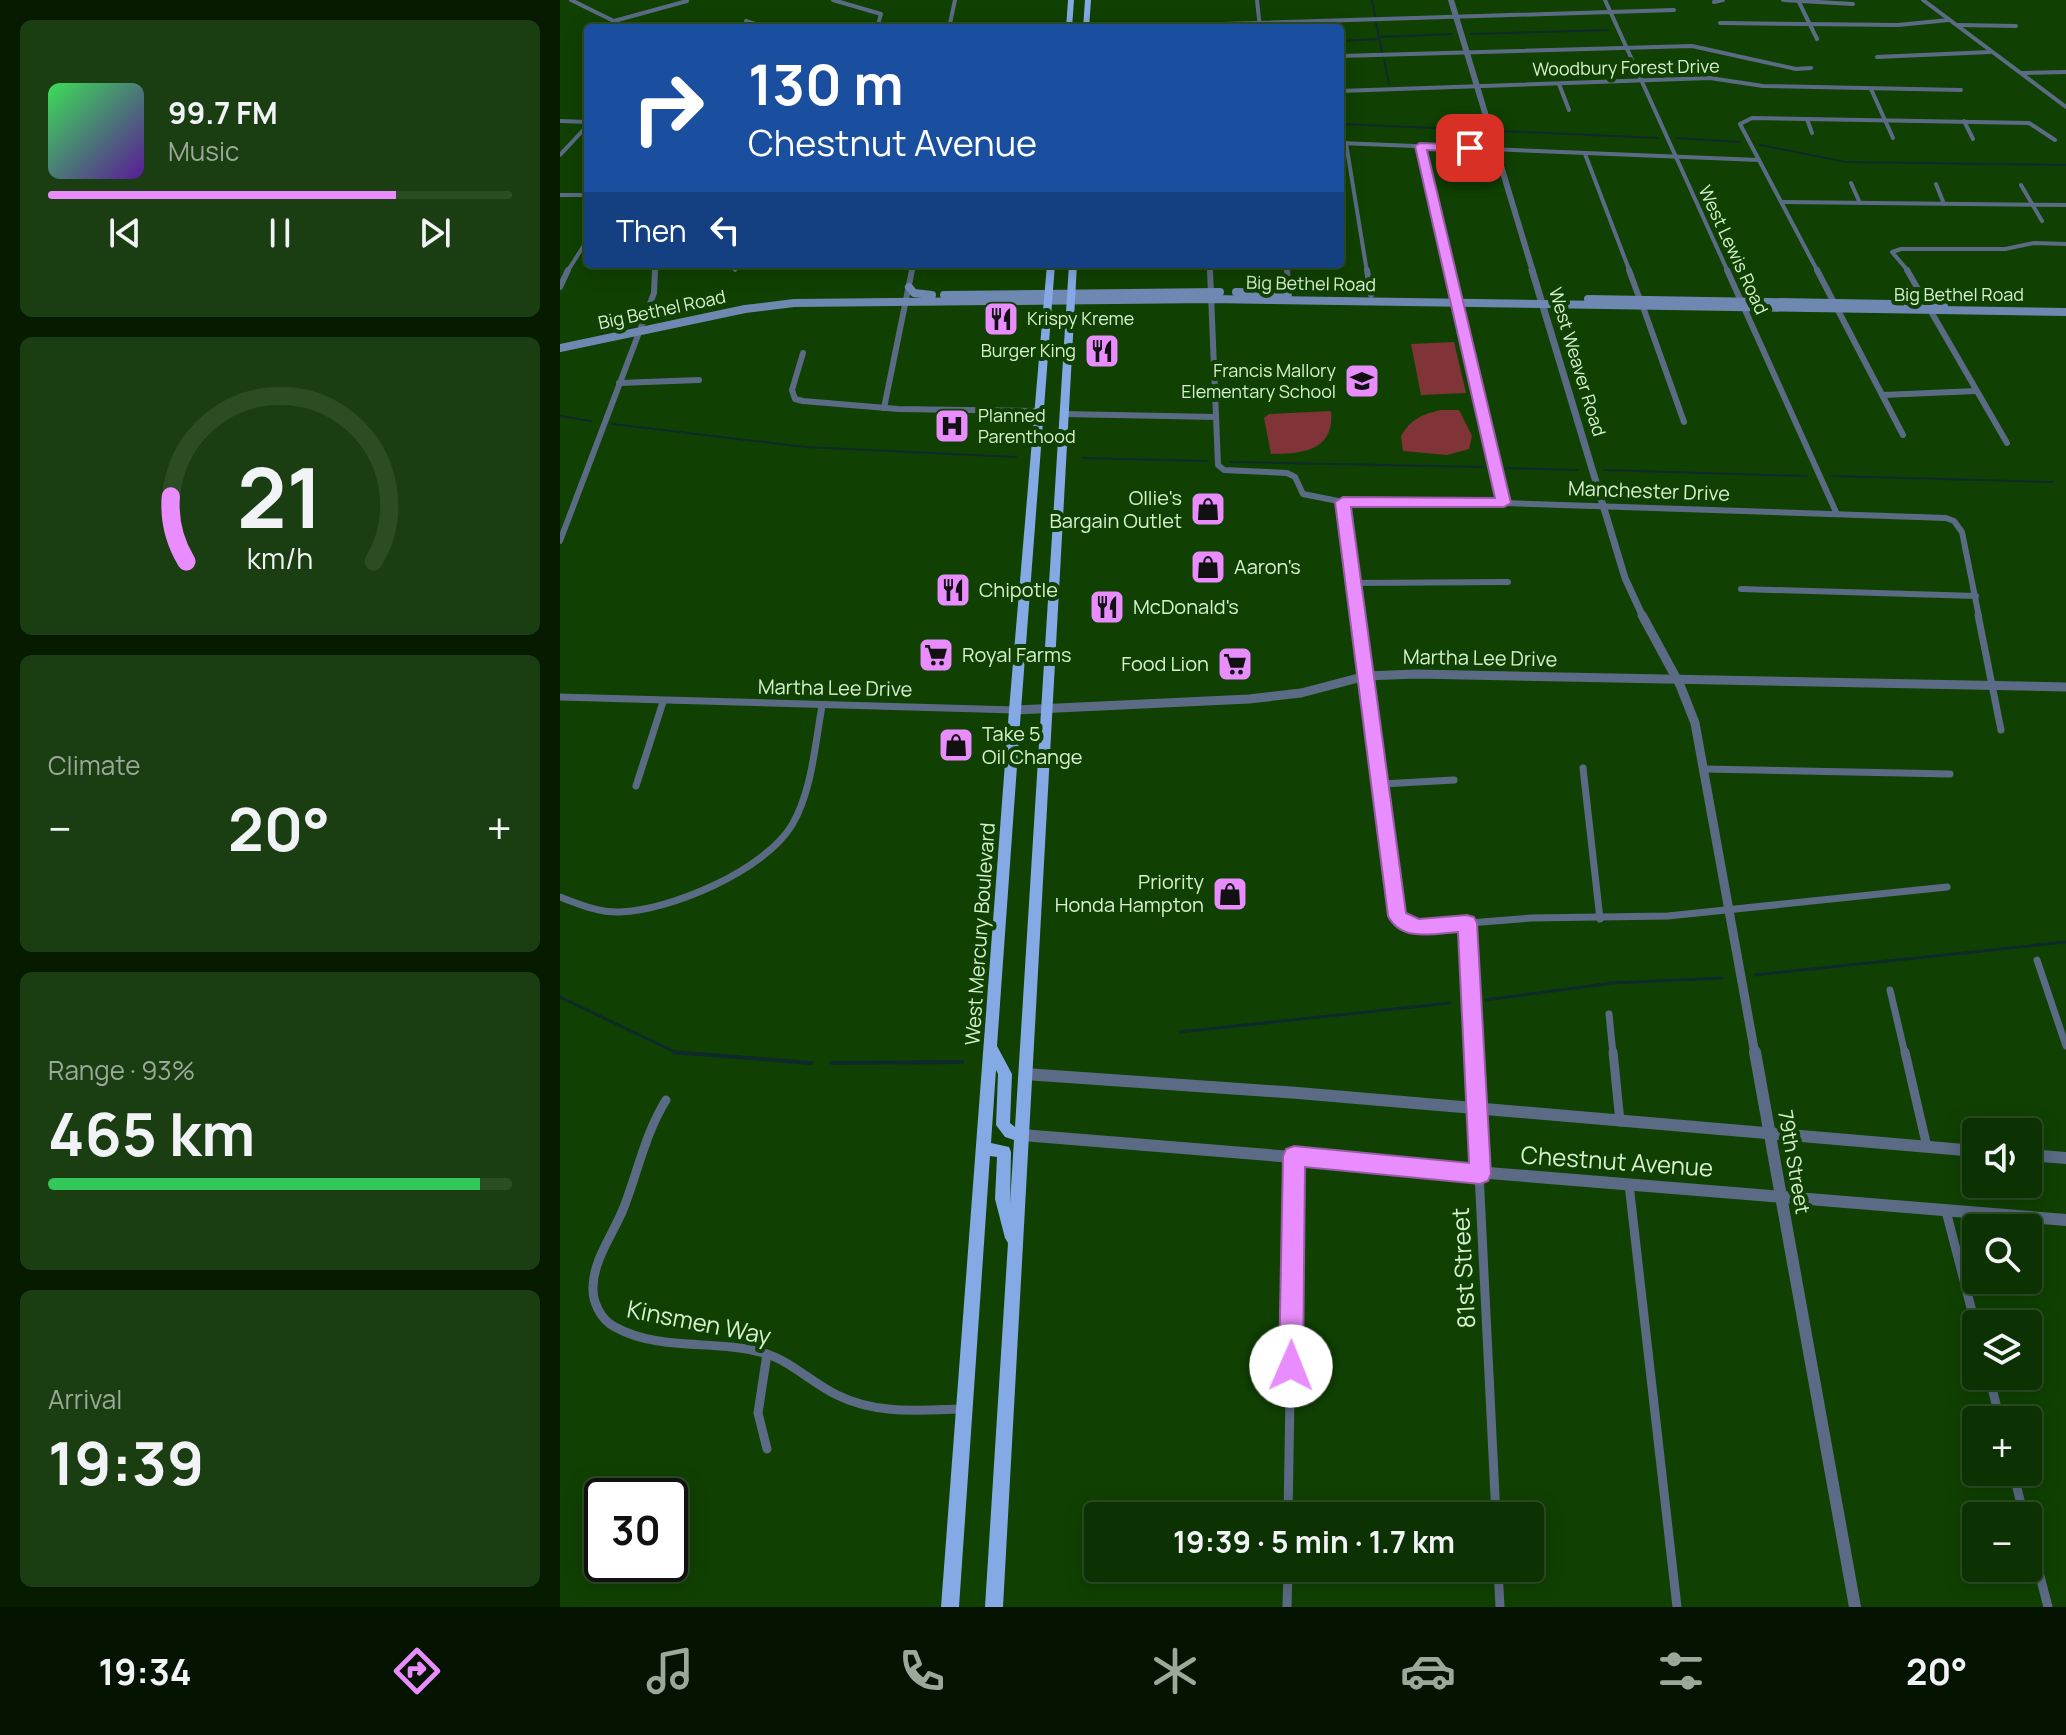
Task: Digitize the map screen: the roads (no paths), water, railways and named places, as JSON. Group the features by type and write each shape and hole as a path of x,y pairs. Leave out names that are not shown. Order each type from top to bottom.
{"highway":[{"path":"1069,24 1071,0"},
{"path":"1086,24 1088,0"},
{"name":"West Mercury Boulevard","path":"950,1607 1015,710 1051,268"},
{"path":"994,1607 1073,268"},
{"path":"992,1047 1005,1074 1003,1125 1010,1132 1022,1135"},
{"path":"984,1149 1004,1152 1002,1199 1015,1249"}],"main road":[{"name":"Big Bethel Road","path":"907,295 1049,298 1289,296 2066,312"},
{"name":"Big Bethel Road","path":"560,345 770,305 907,295 1049,298"},
{"name":"Big Bethel Road","path":"1289,296 1371,295 1457,300"},
{"name":"Big Bethel Road","path":"1928,308 2066,306"}],"street":[{"path":"571,0 620,24"},
{"path":"833,0 881,14 878,24"},
{"path":"950,24 955,0"},
{"path":"1257,0 1260,24"},
{"name":"West Weaver Road","path":"1451,0 1635,604 1679,679 1695,723"},
{"name":"West Lewis Road","path":"1605,0 1836,512"},
{"path":"1714,2 1723,0"},
{"path":"1783,0 1853,4"},
{"path":"1798,0 1817,39"},
{"path":"1923,0 2066,107"},
{"path":"614,21 669,3 687,1"},
{"path":"1284,24 1674,10"},
{"path":"1720,23 1898,25 1949,20"},
{"path":"746,21 755,24"},
{"path":"1956,25 2016,26"},
{"path":"1344,56 1702,47 1796,69 1811,68"},
{"path":"1877,57 1990,52"},
{"path":"2020,73 2066,72"},
{"name":"Woodbury Forest Drive","path":"1344,91 1710,78 1763,86 1961,90"},
{"path":"1559,84 1569,110"},
{"path":"1871,89 1893,138"},
{"path":"1807,119 1812,133"},
{"path":"1903,435 1741,128 1742,121 1807,119 2029,123 2055,140"},
{"path":"560,121 584,124"},
{"path":"1964,121 1973,139"},
{"path":"560,155 584,128"},
{"path":"1344,143 1759,160"},
{"path":"1420,146 1504,503"},
{"path":"1344,148 1371,295"},
{"path":"1585,154 1684,422"},
{"path":"1851,183 1860,203"},
{"path":"1936,184 1944,204"},
{"path":"2021,185 2042,221"},
{"path":"560,195 584,195"},
{"path":"1782,202 2066,205"},
{"path":"2007,443 1912,276 1892,255 1895,250 2005,249 2034,243 2066,244"},
{"path":"560,287 584,245"},
{"path":"560,541 654,293 655,268"},
{"path":"884,408 912,268"},
{"path":"1063,414 1216,417 1210,268"},
{"path":"1286,268 1289,296"},
{"path":"803,353 792,390 795,399 884,408 1040,411"},
{"path":"619,383 699,380"},
{"path":"1883,395 1976,391"},
{"name":"Manchester Drive","path":"1216,417 1218,465 1224,470 1287,473 1295,477 1303,494 1311,498 1343,502 1504,503 1935,516 1954,521 1962,532 1976,596"},
{"path":"1343,502 1397,916 1405,924 1419,927 1531,918 1600,919 1947,887"},
{"path":"1353,583 1508,582"},
{"path":"1741,589 1976,596 2001,730"},
{"name":"Martha Lee Drive","path":"560,697 1046,710 1249,699 1301,693 1366,676 1416,674 2066,687"},
{"path":"636,786 663,702"},
{"path":"560,897 589,909 621,912 657,906 747,866 773,847 791,827 806,783 822,706"},
{"name":"79th Street","path":"1695,723 1855,1607"},
{"path":"1583,768 1600,919"},
{"path":"1704,769 1950,774"},
{"path":"1382,784 1454,780"},
{"name":"81st Street","path":"1467,923 1495,1502"},
{"path":"2037,960 2066,1046"},
{"path":"1890,990 1927,1147"},
{"path":"1609,1014 1620,1122"},
{"name":"Chestnut Avenue","path":"1025,1074 1477,1108 1962,1150"},
{"name":"Kinsmen Way","path":"666,1100 648,1129 630,1191 598,1266 593,1287 595,1303 612,1326 625,1333 767,1354 792,1365 838,1396 861,1405 899,1411 965,1409"},
{"name":"Chestnut Avenue","path":"1022,1135 2066,1220"},
{"path":"1288,1502 1294,1156"},
{"path":"2042,1156 2066,1158"},
{"path":"1629,1184 1677,1607"},
{"path":"1946,1211 1972,1310"},
{"path":"767,1354 756,1411 758,1428 767,1449"},
{"path":"1287,1607 1288,1582"},
{"path":"1499,1582 1500,1607"},
{"path":"2042,1582 2048,1607"}],"waterway":[{"path":"1372,0 1375,16"},
{"path":"1376,23 1379,37"},
{"path":"1471,34 1608,30"},
{"path":"1379,37 1452,34"},
{"path":"1379,37 1382,52"},
{"path":"1344,41 1379,39"},
{"path":"1384,60 1389,84"},
{"path":"1344,124 1479,130"},
{"path":"1500,131 1658,138"},
{"path":"1676,138 1740,142"},
{"path":"1760,145 1846,162 2066,165"},
{"path":"560,416 591,421"},
{"path":"612,424 805,447 1016,457"},
{"path":"1082,458 1207,461"},
{"path":"1230,462 1483,467"},
{"path":"1506,468 1577,470"},
{"path":"1604,470 1807,476"},
{"path":"1831,476 2053,482"},
{"path":"1755,975 2066,942"},
{"path":"1486,1000 1612,983 1722,978"},
{"path":"560,997 675,1052"},
{"path":"1180,1032 1450,1003"},
{"path":"675,1052 811,1063"},
{"path":"675,1052 687,1054"},
{"path":"832,1063 962,1062"}],"place":[{"name":"Krispy Kreme","path":"1001,319"},
{"name":"Burger King","path":"1102,351"},
{"name":"Francis Mallory Elementary School","path":"1362,381"},
{"name":"Planned Parenthood","path":"952,426"},
{"name":"Ollie's Bargain Outlet","path":"1208,509"},
{"name":"Aaron's","path":"1208,567"},
{"name":"Chipotle","path":"953,590"},
{"name":"McDonald's","path":"1107,607"},
{"name":"Royal Farms","path":"936,655"},
{"name":"Food Lion","path":"1235,664"},
{"name":"Take 5 Oil Change","path":"956,745"},
{"name":"Priority Honda Hampton","path":"1230,894"}]}
